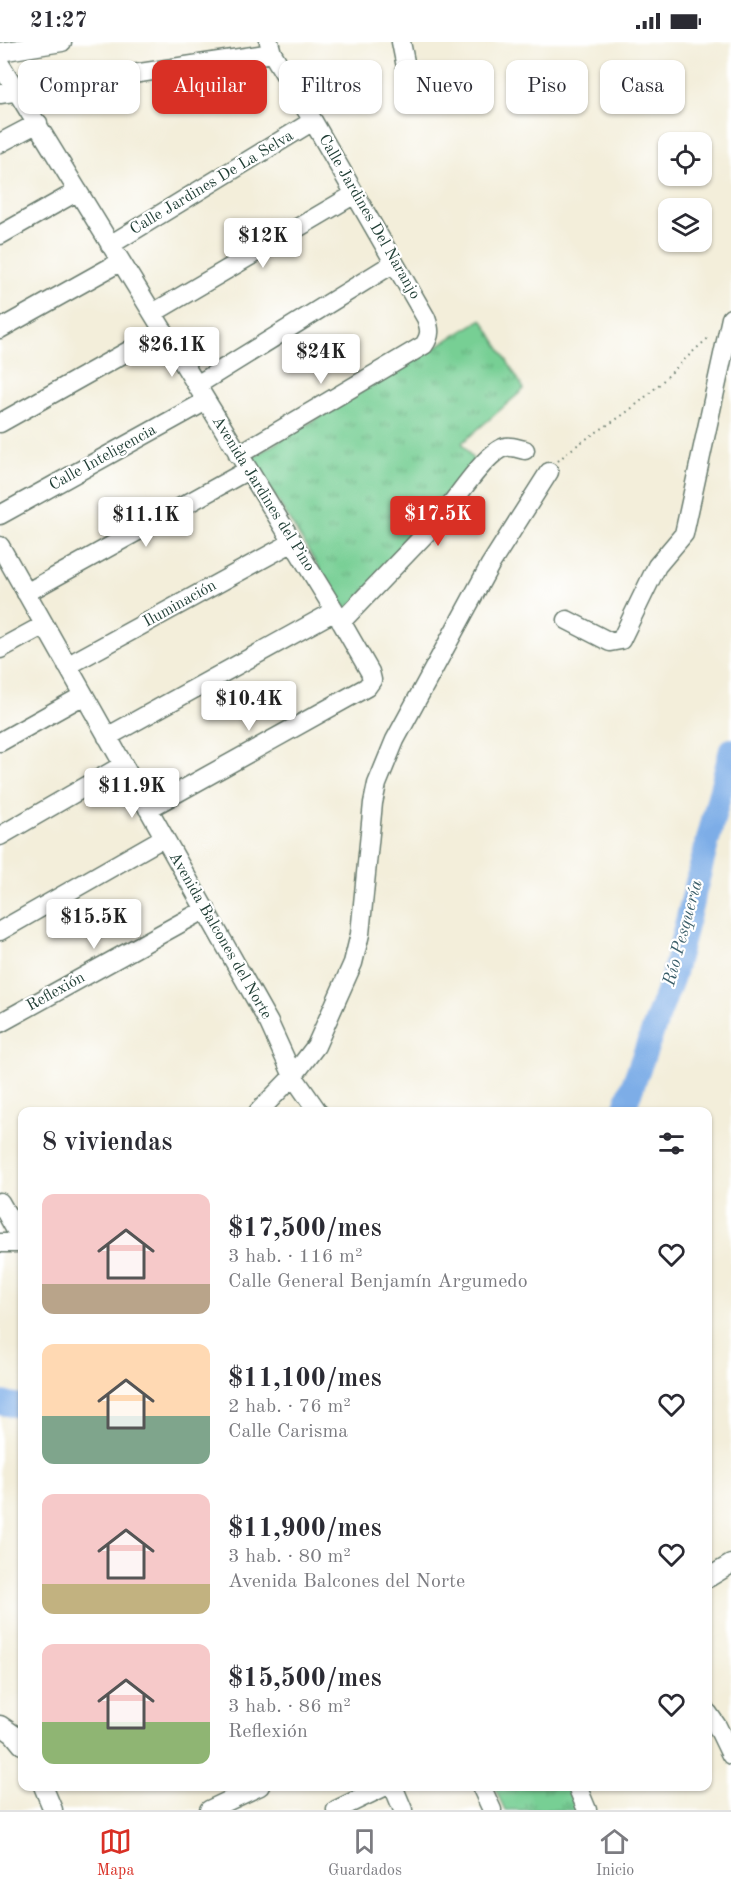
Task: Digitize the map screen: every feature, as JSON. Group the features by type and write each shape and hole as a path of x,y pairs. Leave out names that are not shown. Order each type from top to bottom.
{"street":[{"path":"0,52 62,42"},
{"path":"401,42 405,60"},
{"path":"9,93 270,47"},
{"name":"Calle Jardines Del Naranjo","path":"243,463 424,345 430,332 426,318 270,47"},
{"name":"Avenida Jardines del Pino","path":"0,64 9,93 38,123 120,262 338,616 370,672 372,680 367,687 147,809"},
{"name":"Calle Jardines De La Selva","path":"110,245 314,121"},
{"path":"0,143 38,123"},
{"path":"0,235 78,191"},
{"path":"153,313 355,194"},
{"path":"0,328 120,262"},
{"name":"Calle Inteligencia","path":"0,515 202,393 394,263"},
{"path":"567,620 610,642 621,640 657,566 684,534 730,320"},
{"path":"0,423 164,331"},
{"path":"107,736 338,616 436,523 474,474 497,451 507,447 525,450"},
{"path":"26,593 243,463"},
{"path":"263,1107 293,1076 316,1046 353,963 360,934 373,803 377,784 395,740 490,565 549,472"},
{"name":"Iluminación","path":"67,666 293,542"},
{"name":"Avenida Balcones del Norte","path":"1,551 206,909 269,1023 293,1076 315,1107"},
{"path":"0,649 44,625"},
{"path":"0,742 84,695"},
{"path":"0,836 123,765"},
{"path":"0,931 164,838"},
{"name":"Reflexión","path":"0,1023 206,909"},
{"path":"0,1202 18,1235"},
{"path":"0,1243 18,1242"},
{"path":"712,1576 731,1564"},
{"path":"712,1719 731,1755"},
{"path":"2,1726 18,1740"},
{"path":"45,1791 53,1810"},
{"path":"209,1810 249,1791"},
{"path":"336,1810 376,1791"},
{"path":"395,1791 403,1810"},
{"path":"483,1791 492,1810"},
{"path":"578,1791 587,1810"}],"path":[{"path":"549,472 569,451 637,405 703,342 730,320"}],"green space":[{"path":"482,319 524,389 462,443 474,461 450,503 346,611 251,458"},
{"path":"496,1791 569,1791 579,1810 505,1810"}],"waterway":[{"name":"Río Pesquería","path":"625,1107 673,976 731,750"},
{"name":"Río Pesquería","path":"0,1403 18,1405"}]}
